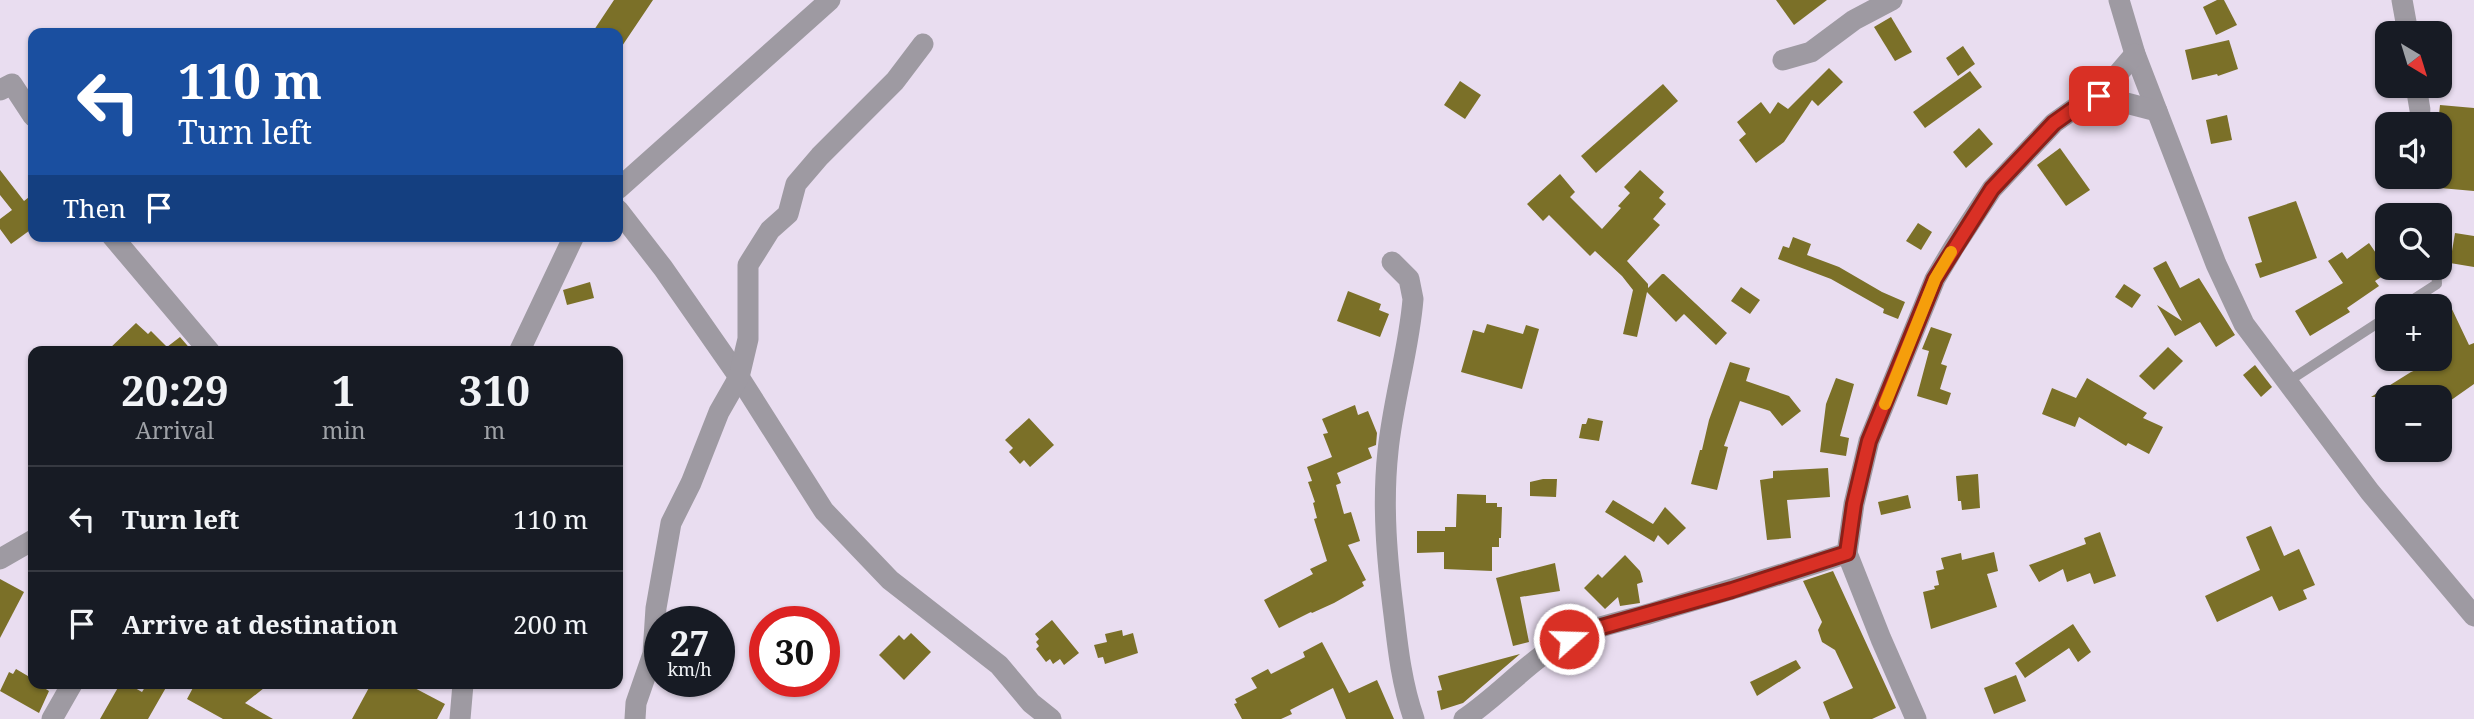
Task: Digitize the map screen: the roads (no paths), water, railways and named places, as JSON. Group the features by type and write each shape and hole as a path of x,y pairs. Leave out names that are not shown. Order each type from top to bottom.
{"street":[{"path":"623,185 830,0"},
{"path":"1783,60 1811,52 1854,20 1892,0"},
{"path":"2119,0 2135,54 2230,296 2256,342 2370,492 2474,616"},
{"path":"2402,0 2405,21"},
{"path":"635,719 636,703 653,654 656,608 671,523 691,483 719,412 739,377 748,339 748,265 770,230 788,214 796,184 895,81 923,44"},
{"path":"1916,719 1847,553 1854,504 1869,441 1935,279 1992,189 2054,123 2099,96 2135,54"},
{"path":"0,90 12,84 28,108"},
{"path":"2099,96 2157,111"},
{"path":"2418,98 2420,110"},
{"path":"623,216 663,268 739,377 824,510 890,580 999,665 1031,703 1051,719"},
{"path":"117,242 204,346"},
{"path":"522,346 571,242"},
{"path":"1392,262 1409,279 1413,299 1388,449 1384,505 1387,558 1403,684 1414,719"},
{"path":"0,559 28,543"},
{"path":"1464,719 1548,651 1577,635 1847,553"},
{"path":"52,719 69,689"},
{"path":"460,719 463,689"}],"lane":[{"path":"2422,294 2437,284 2437,280"},
{"path":"2287,382 2375,325"}]}
